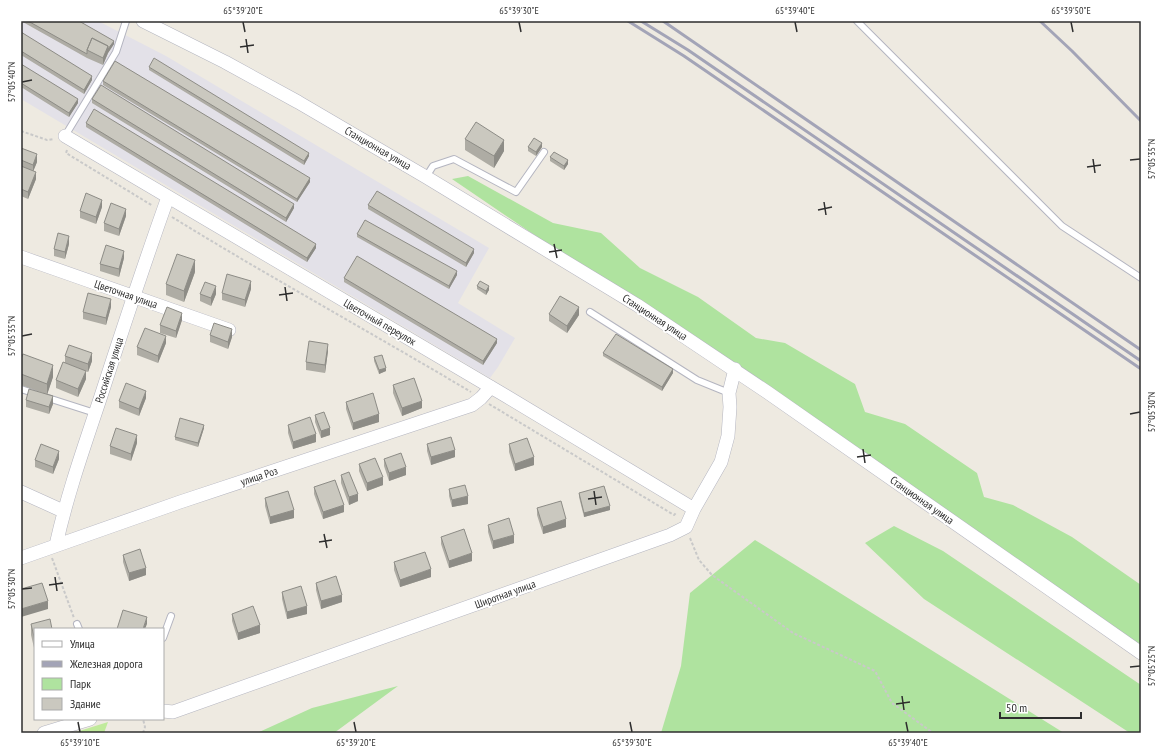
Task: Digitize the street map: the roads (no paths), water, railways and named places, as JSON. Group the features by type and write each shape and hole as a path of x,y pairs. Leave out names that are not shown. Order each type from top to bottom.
{"street":[{"name":"Станционная улица","path":"143,21 225,62 298,102 426,177 637,305 735,369 1141,653"},
{"name":"Цветочный переулок","path":"65,136 491,387 694,509"},
{"name":"Российская улица","path":"52,546 133,297 168,197"},
{"name":"Цветочная улица","path":"21,257 231,331"},
{"path":"694,509 721,462 728,436 730,407 729,393 735,369"},
{"name":"улица Роз","path":"21,558 188,499 472,405 491,387"},
{"path":"21,492 63,511"},
{"name":"Широтная улица","path":"164,710 173,712 670,535 686,528 694,509"},
{"path":"44,733 87,720"}],"lane":[{"path":"65,136 116,52 126,21"},
{"path":"857,21 1062,226 1141,278"},
{"path":"426,177 433,166 454,159 516,192 544,152"},
{"path":"590,312 697,380 729,393"},
{"path":"21,389 95,413"},
{"path":"164,635 171,616"}],"railway":[{"path":"628,21 684,56 1141,369"},
{"path":"641,21 688,50 1141,361"},
{"path":"663,21 1141,350"},
{"path":"1040,21 1141,121"}]}
